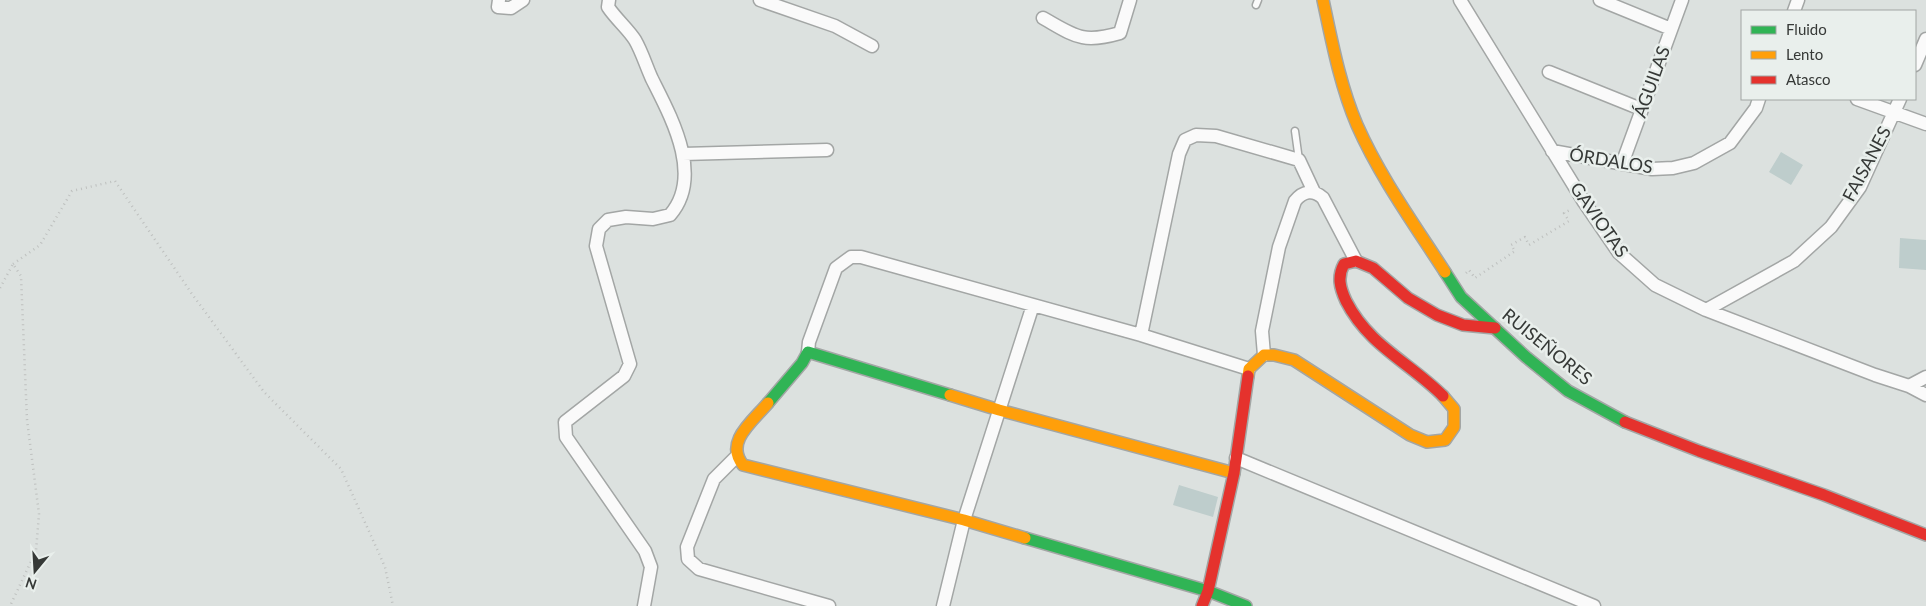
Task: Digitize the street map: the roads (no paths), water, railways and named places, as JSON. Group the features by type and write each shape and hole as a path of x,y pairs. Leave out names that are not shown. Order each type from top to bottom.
{"street":[{"path":"498,0 498,7 511,8 523,0"},
{"path":"609,0 608,8 634,39 674,122 683,154 684,183 681,199 670,215 653,219 617,217 608,220 599,230 596,246 630,364 624,376 565,422 566,437 645,551 651,567 644,606"},
{"path":"760,0 835,26 872,46"},
{"path":"1043,18 1078,38 1100,39 1120,33 1130,0"},
{"name":"RUISEÑORES","path":"1323,0 1338,69 1357,124 1384,175 1461,297 1526,357 1568,391 1626,422 1926,535"},
{"name":"GAVIOTAS","path":"1460,0 1584,202 1619,253 1655,285 1706,310 1875,375 1909,386 1926,395"},
{"path":"1600,0 1671,29"},
{"name":"ÁGUILAS","path":"1622,164 1682,0"},
{"path":"1916,63 1926,39"},
{"path":"1549,72 1641,109"},
{"name":"ÓRDALOS","path":"1552,151 1652,169 1673,168 1694,163 1730,143 1756,108 1760,100"},
{"path":"1861,100 1926,124"},
{"name":"FAISANES","path":"1706,310 1794,261 1831,227 1860,186 1900,100"},
{"path":"1141,335 1179,154 1185,140 1196,135 1216,136 1299,160 1314,192"},
{"path":"683,154 826,150"},
{"path":"1264,355 1262,332 1279,247 1295,201 1302,194 1314,192 1319,194 1356,261"},
{"path":"1246,606 1208,591 964,520 743,465 736,457 734,446 802,364 808,352 809,342 836,268 851,257 861,257 1141,335 1249,369"},
{"path":"1202,606 1208,591 1234,473 1249,369 1264,355 1274,355 1294,360 1410,435 1427,442 1445,440 1454,427 1454,409 1437,390 1403,366 1369,336 1350,310 1340,287 1338,273 1344,264 1356,261 1373,268 1408,298 1438,315 1463,324 1495,328"},
{"path":"943,606 964,520 1033,305"},
{"path":"808,352 999,410 1234,473"},
{"path":"1909,386 1926,377"},
{"path":"736,457 714,479 687,547 688,559 699,569 830,606"},
{"path":"1236,458 1594,606"}],"lane":[{"path":"1295,131 1299,160"}]}
